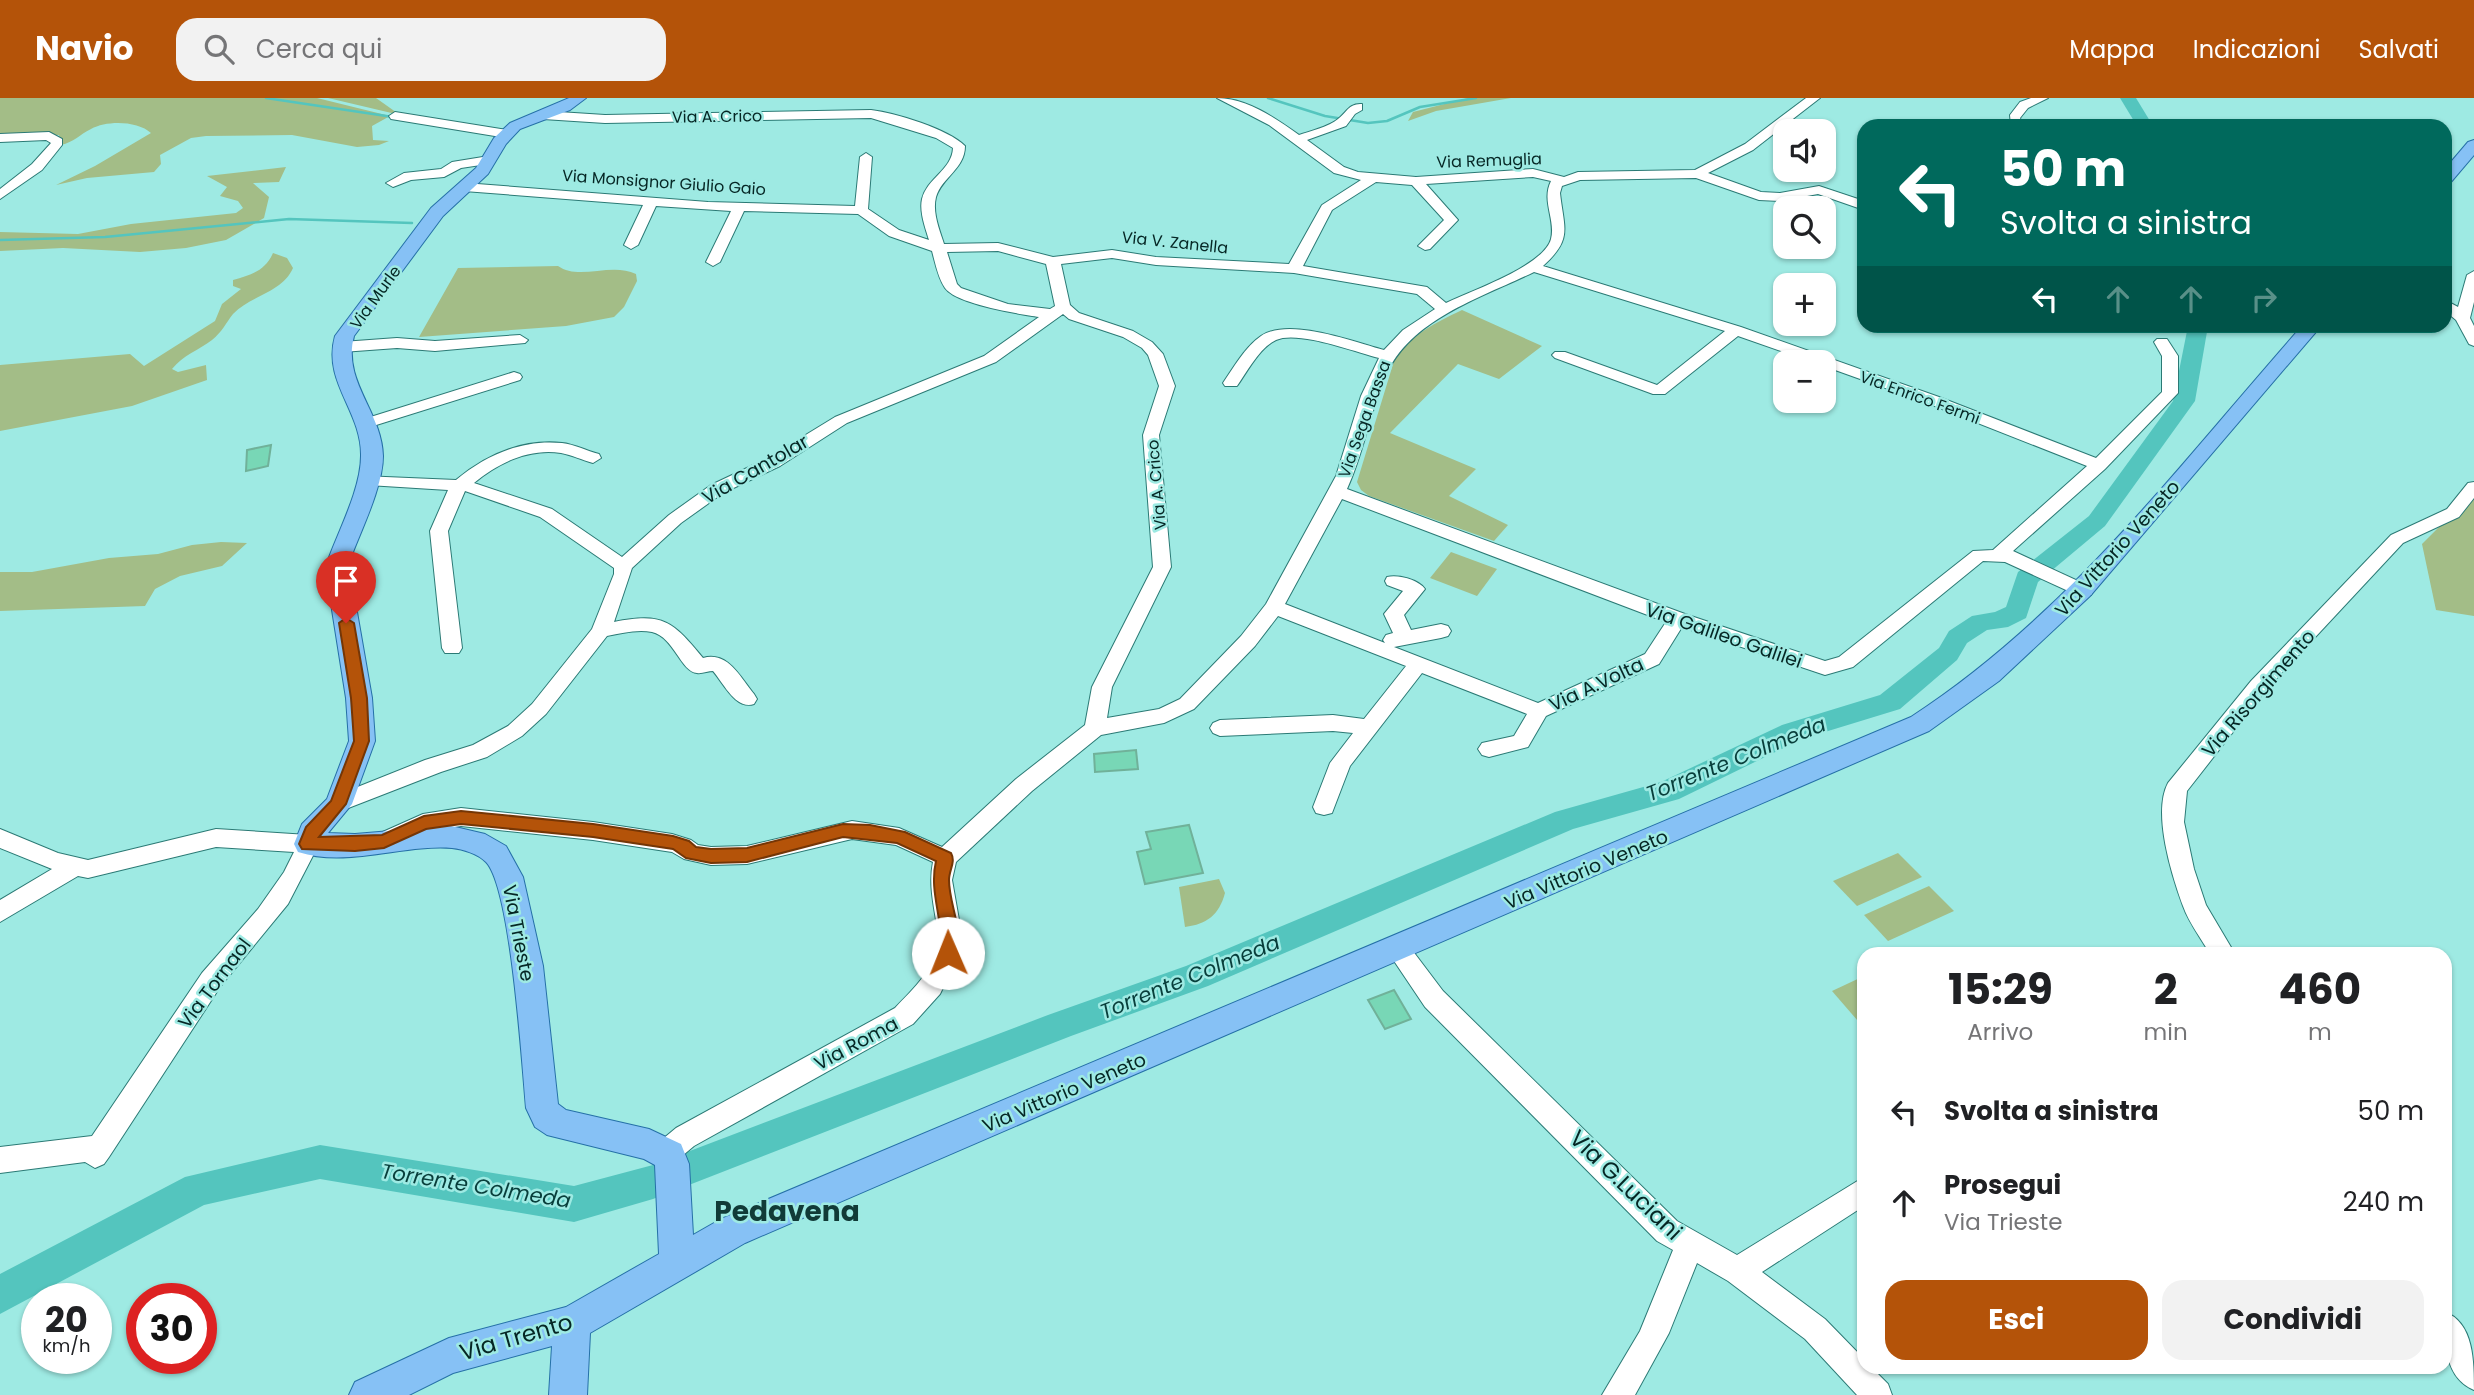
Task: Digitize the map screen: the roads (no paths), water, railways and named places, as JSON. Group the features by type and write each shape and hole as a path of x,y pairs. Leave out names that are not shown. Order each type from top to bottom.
{"main road":[{"name":"Via Murle","path":"308,844 312,832 338,804 362,741 359,698 338,572 339,560 368,480 372,456 367,423 360,406 348,389 342,347 345,337 437,212 482,171 507,134 515,126 565,107 579,98"},
{"path":"2452,164 2474,145"},
{"name":"Via Vittorio Veneto","path":"733,1231 1920,724 1950,706 2015,656 2084,591 2306,333"},
{"name":"Via Trieste","path":"308,844 355,845 451,836 475,842 496,854 509,877 528,966 541,1097 547,1116 559,1124 641,1143 669,1158"},
{"path":"669,1158 677,1263"},
{"name":"Via Trento","path":"368,1395 449,1356 572,1323 733,1231"},
{"path":"568,1395 572,1323"}],"street":[{"name":"Via Remuglia","path":"1223,98 1273,121 1339,170 1371,178 1416,181 1533,173 1562,180"},
{"path":"1697,174 1749,147 1814,98"},
{"path":"2014,119 2018,110 2042,98"},
{"path":"1299,139 1345,120 1358,107"},
{"name":"Via A. Crico","path":"543,115 617,119 722,115 881,115 940,135 959,146 960,153 931,193 929,202 932,229 938,248"},
{"path":"395,116 507,134"},
{"path":"0,138 50,136 58,142 37,167 0,195"},
{"path":"866,157 861,210 887,229 938,248 998,247 1053,261 1057,310 1006,309 956,291 950,285 938,248"},
{"path":"393,183 409,176 444,173 457,165 489,160"},
{"path":"1562,180 1603,174 1697,174 1763,197 1819,190 1857,204"},
{"path":"1294,269 1327,208 1358,190 1371,178"},
{"name":"Via Sega Bassa","path":"1095,728 1157,718 1186,704 1211,682 1274,607 1346,475 1378,373 1387,355 1412,328 1533,267 1557,243 1553,193 1554,187 1562,180"},
{"name":"Via Remuglia","path":"1416,181 1451,220 1425,246"},
{"name":"Via Monsignor Giulio Gaio","path":"464,187 652,201 861,210"},
{"path":"631,245 652,201"},
{"path":"713,262 740,206"},
{"path":"917,241 932,229"},
{"name":"Via V. Zanella","path":"1053,261 1112,254 1156,261 1294,269 1422,290 1447,310"},
{"name":"Via Enrico Fermi","path":"1533,267 1736,330 1933,400 2099,465"},
{"path":"2462,318 2474,275"},
{"name":"Via A. Crico","path":"1057,310 1128,334 1147,345 1155,354 1167,386 1151,435 1162,566 1102,687 1095,728"},
{"name":"Via Cantolar","path":"623,566 697,501 717,489 774,462 841,420 990,359 1024,337 1057,310"},
{"path":"2452,310 2462,318 2474,341"},
{"path":"1560,355 1659,391 1736,330"},
{"path":"1231,383 1267,338 1277,335 1300,334 1387,355"},
{"path":"342,347 397,344 435,346 520,340"},
{"path":"2084,591 2007,556 2170,393 2170,356 2162,341"},
{"path":"367,423 514,377"},
{"path":"452,648 439,531 459,486 486,464 525,449 562,448 593,458"},
{"path":"338,804 433,765 481,751 515,731 539,709 596,638 623,574 623,566 546,513 459,486 368,480"},
{"name":"Via Risorgimento","path":"2219,947 2195,907 2183,869 2173,822 2176,789 2259,686 2397,539 2453,513 2474,487"},
{"name":"Via Galileo Galilei","path":"1337,491 1678,619 1816,667 1832,668 1863,649 1970,560 1984,554 2007,556"},
{"path":"1394,580 1416,589 1394,614 1405,638"},
{"name":"Via A.Volta","path":"1274,607 1539,711 1652,659 1678,619"},
{"path":"596,638 642,625 663,629 671,634 699,667 711,663 720,665 747,699"},
{"path":"1370,645 1441,631"},
{"path":"1324,807 1341,763 1419,663"},
{"path":"1489,749 1521,742 1539,711"},
{"path":"1220,728 1334,723 1369,727"},
{"path":"384,841 424,823 461,817 659,841 683,846 692,853 711,856 747,855 852,830 899,837 945,858 1024,785 1095,728"},
{"name":"Via Trieste","path":"0,838 33,853 88,869 216,838 308,844"},
{"name":"Via Tornaol","path":"0,1160 98,1152 211,980 280,896 308,844"},
{"name":"Via Roma","path":"669,1158 685,1137 791,1077 893,1024 917,1003 931,987 948,953 950,937 940,880 945,858"},
{"path":"0,912 74,867"},
{"name":"Via G.Luciani","path":"1398,949 1434,999 1667,1231 1738,1271 1815,1329 1857,1374"},
{"path":"1738,1271 1857,1194"},
{"path":"1618,1395 1634,1372 1670,1303 1689,1245"},
{"path":"2452,1338 2474,1375"},
{"name":"Via G.Luciani","path":"1857,1374 1877,1395"}],"waterway":[{"path":"266,98 393,117"},
{"path":"1268,98 1325,116 1368,123 1387,121 1420,107 1476,98"},
{"name":"Torrente Colmeda","path":"2128,98 2141,119"},
{"path":"0,240 105,237 289,219 412,223"},
{"name":"Torrente Colmeda","path":"0,1295 198,1189 320,1162 574,1204 653,1182 1060,1025 1197,976 1565,820 1669,791 1792,732 1890,702 1948,654 1958,637 1981,622 1999,621 2017,612 2027,578 2097,521 2184,401 2197,333"}],"district":[{"name":"Pedavena","path":"787,1211"}]}
